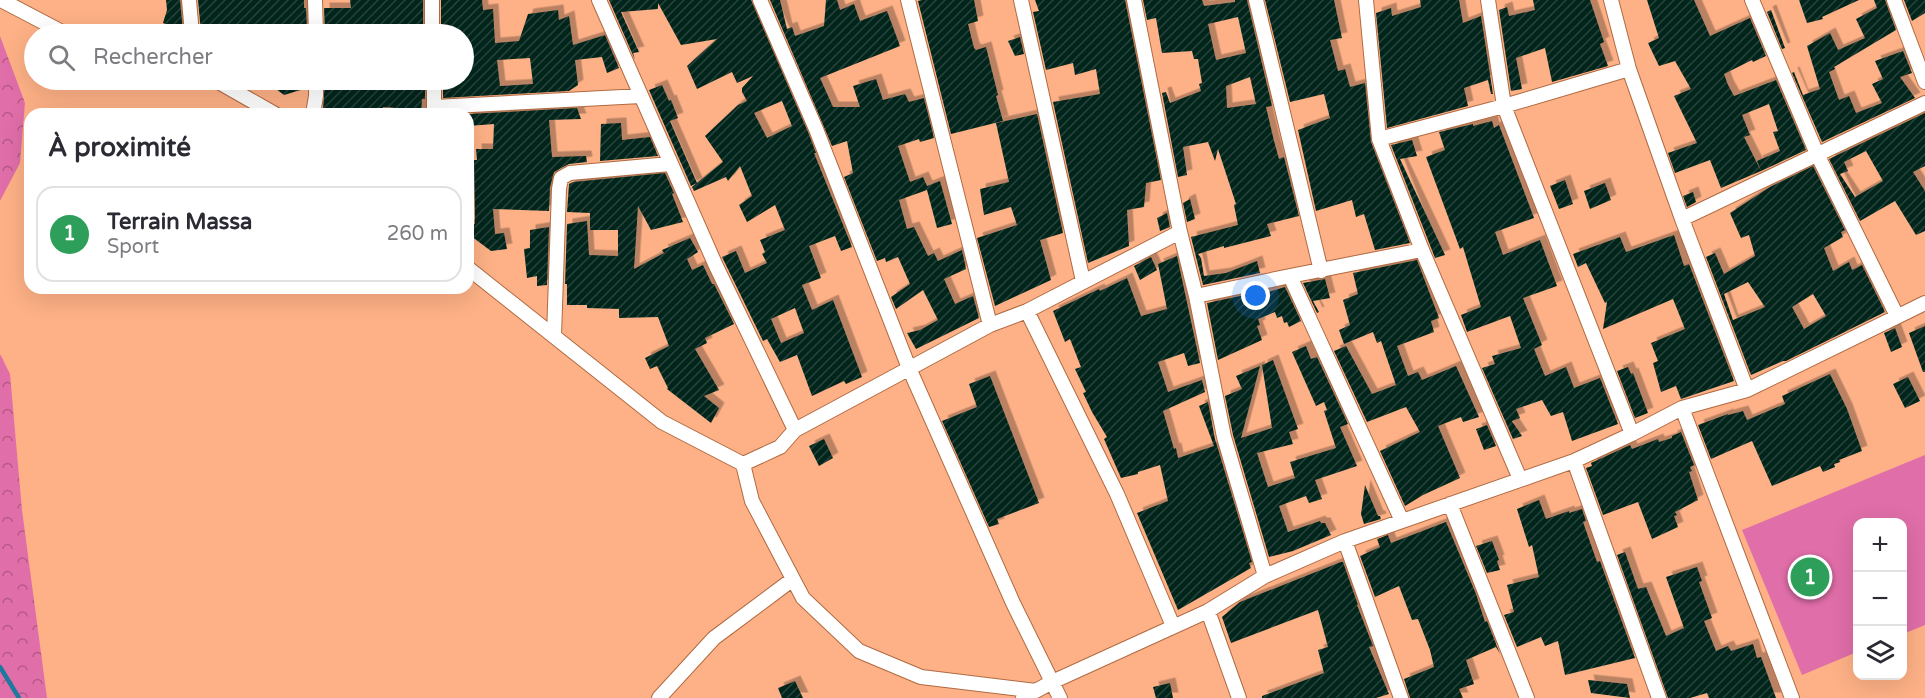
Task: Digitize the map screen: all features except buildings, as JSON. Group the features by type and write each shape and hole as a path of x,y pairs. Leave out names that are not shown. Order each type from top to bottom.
{"street":[{"path":"1,0 47,24"},
{"path":"189,0 191,24"},
{"path":"315,0 316,24"},
{"path":"432,0 432,24"},
{"path":"598,0 761,363 795,430"},
{"path":"760,0 820,140 909,368 1013,603 1060,698"},
{"path":"908,0 990,325"},
{"path":"1021,0 1083,281"},
{"path":"1134,0 1224,437 1265,576"},
{"path":"1256,0 1321,271"},
{"path":"1366,0 1379,139 1422,250 1521,479"},
{"path":"1488,0 1504,106 1632,434"},
{"path":"1611,0 1629,69 1682,219 1747,390"},
{"path":"1752,0 1817,154 1897,316"},
{"path":"1894,0 1925,82"},
{"path":"1379,139 1504,106 1629,69"},
{"path":"233,90 264,108"},
{"path":"314,108 316,90"},
{"path":"434,90 434,108"},
{"path":"464,108 641,96"},
{"path":"1682,219 1925,103"},
{"path":"554,336 561,178 570,173 670,164"},
{"path":"743,464 780,447 795,430 909,368 990,325 1027,311 1180,232"},
{"path":"1196,296 1422,250"},
{"path":"474,273 662,422 743,464 752,501 803,598 859,651 921,677 1036,691"},
{"path":"1290,276 1402,521"},
{"path":"1023,698 1052,682 1208,611 1265,576 1345,541 1574,460 1682,408 1747,390 1925,303"},
{"path":"1027,311 1117,494 1173,626"},
{"path":"1682,408 1792,698"},
{"path":"1574,460 1659,698"},
{"path":"1450,504 1527,698"},
{"path":"1345,541 1401,698"},
{"path":"659,698 714,638 793,579"},
{"path":"1208,611 1239,698"}],"green space":[{"path":"0,36 25,103 20,163 0,201"},
{"path":"0,354 10,374 22,510 47,698 0,698"},
{"path":"1925,455 1925,625 1907,632 1907,518 1853,518 1853,654 1802,675 1742,530"}],"waterway":[{"path":"0,667 19,698"}],"place":[{"name":"Terrain Massa","path":"1810,577"}]}
